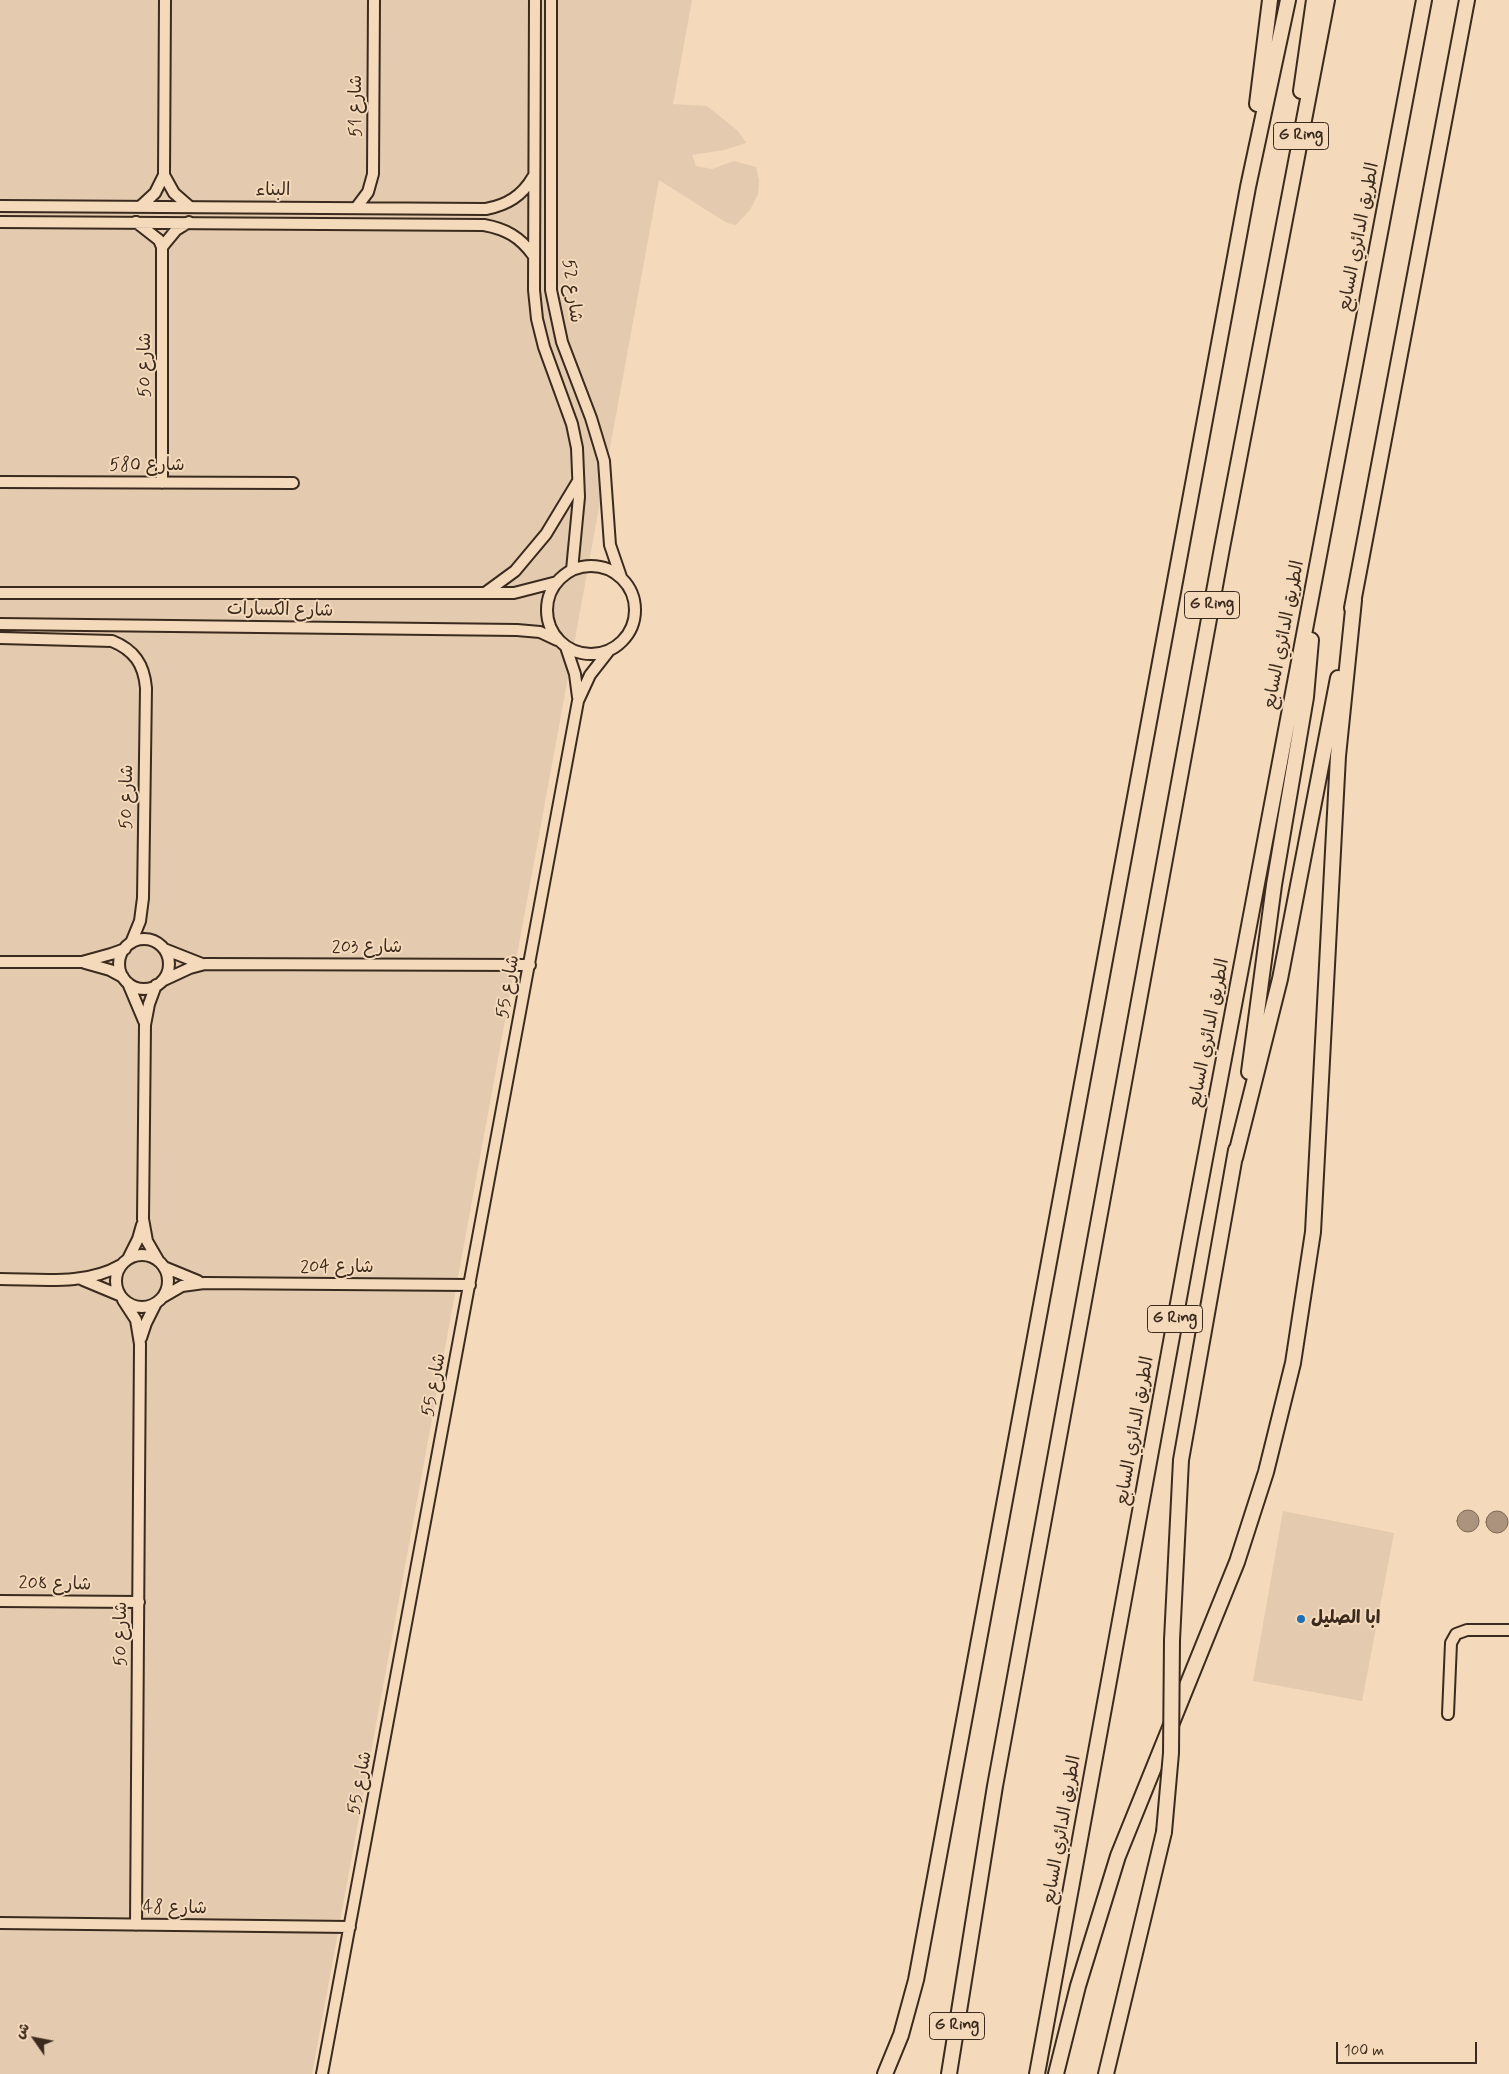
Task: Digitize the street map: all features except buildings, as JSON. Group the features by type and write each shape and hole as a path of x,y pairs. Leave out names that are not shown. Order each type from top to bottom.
{"highway":[{"path":"1248,187 1270,0"},
{"path":"885,2074 901,2035 916,1980 1248,187 1288,0"},
{"path":"1276,272 1314,0"},
{"name":"G Ring","path":"949,2074 999,1766 1219,567 1328,0"},
{"name":"الطريق الدائري السابع","path":"1037,2074 1188,1248 1424,0"},
{"path":"1235,1158 1280,979 1321,759 1354,600 1467,0"},
{"path":"1108,2074 1164,1832 1171,1753 1172,1640 1181,1460 1250,1063 1274,885 1306,697 1318,565"},
{"path":"1056,2074 1078,1986 1118,1856 1237,1562 1266,1472 1293,1363 1313,1232 1338,756 1354,600"}],"street":[{"path":"141,206 155,193 164,175 165,0"},
{"name":"شارع 51","path":"356,208 368,192 373,174 374,0"},
{"name":"شارع 52","path":"535,0 534,290 537,319 544,347 572,424 579,467 580,497 572,570"},
{"name":"شارع 52","path":"551,0 551,290 562,342 591,418 604,460 610,545 621,577"},
{"path":"164,175 174,193 190,207"},
{"name":"البناء","path":"0,206 486,209 498,207 519,195 534,176"},
{"name":"البناء","path":"0,222 484,225 499,228 512,234 524,243 533,255"},
{"path":"135,222 159,240 162,247 176,230 189,222"},
{"name":"شارع 50","path":"162,247 162,483"},
{"path":"485,593 515,570 546,534 578,481"},
{"name":"شارع 580","path":"0,482 293,483"},
{"path":"572,570 587,566 602,567 621,577 632,591 636,609 633,626 623,642 608,652"},
{"name":"شارع الكسارات","path":"572,570 557,582 550,593 547,617 551,629 558,640 579,654 594,655 608,652"},
{"name":"شارع الكسارات","path":"0,593 514,593 557,582"},
{"name":"شارع الكسارات","path":"0,624 517,630 540,632 558,640"},
{"name":"شارع 50","path":"0,638 112,640 134,653 141,664 145,675 146,688 143,898 140,921 128,946"},
{"name":"شارع 55","path":"566,647 575,674 578,701"},
{"name":"شارع 55","path":"322,2074 578,701 590,675 608,652"},
{"path":"0,962 82,962 104,957 143,939 155,941 164,949 169,962 168,969 149,1004 145,1025 143,1219 147,1241 161,1264 168,1283 160,1300 148,1307 139,1308 80,1279"},
{"path":"128,946 119,962 145,1025"},
{"name":"شارع 203","path":"164,949 177,956 205,964 530,965"},
{"path":"82,962 110,970 142,988 159,983"},
{"name":"شارع 203","path":"159,983 175,974 205,964"},
{"path":"121,1298 116,1280 124,1262 138,1240 143,1219"},
{"path":"0,1279 80,1279 101,1275 124,1262 143,1255 161,1264"},
{"name":"شارع 204","path":"161,1264 204,1283"},
{"name":"شارع 204","path":"160,1300 182,1286 204,1283 470,1285"},
{"name":"شارع 50","path":"121,1298 136,1320 140,1344 136,1925"},
{"name":"شارع 50","path":"140,1344 146,1323 160,1300"},
{"name":"شارع 208","path":"0,1601 139,1602"},
{"path":"1448,1714 1450,1643 1456,1634 1467,1630 1509,1630"},
{"name":"شارع 48","path":"0,1923 350,1927"}],"shaded area":[{"path":"0,0 692,0 673,104 707,106 738,131 746,143 724,150 692,155 696,166 712,169 734,161 756,167 759,180 758,194 750,210 736,225 727,223 659,180 312,2074 0,2074"},
{"path":"1464,1510 1472,1510 1479,1517 1479,1525 1472,1532 1464,1532 1457,1525 1457,1517"},
{"path":"1283,1511 1394,1533 1362,1701 1253,1681"},
{"path":"1493,1511 1501,1511 1508,1518 1508,1526 1501,1533 1493,1533 1486,1526 1486,1518"}],"place":[{"name":"ابا الصليل","path":"1301,1619"}]}
